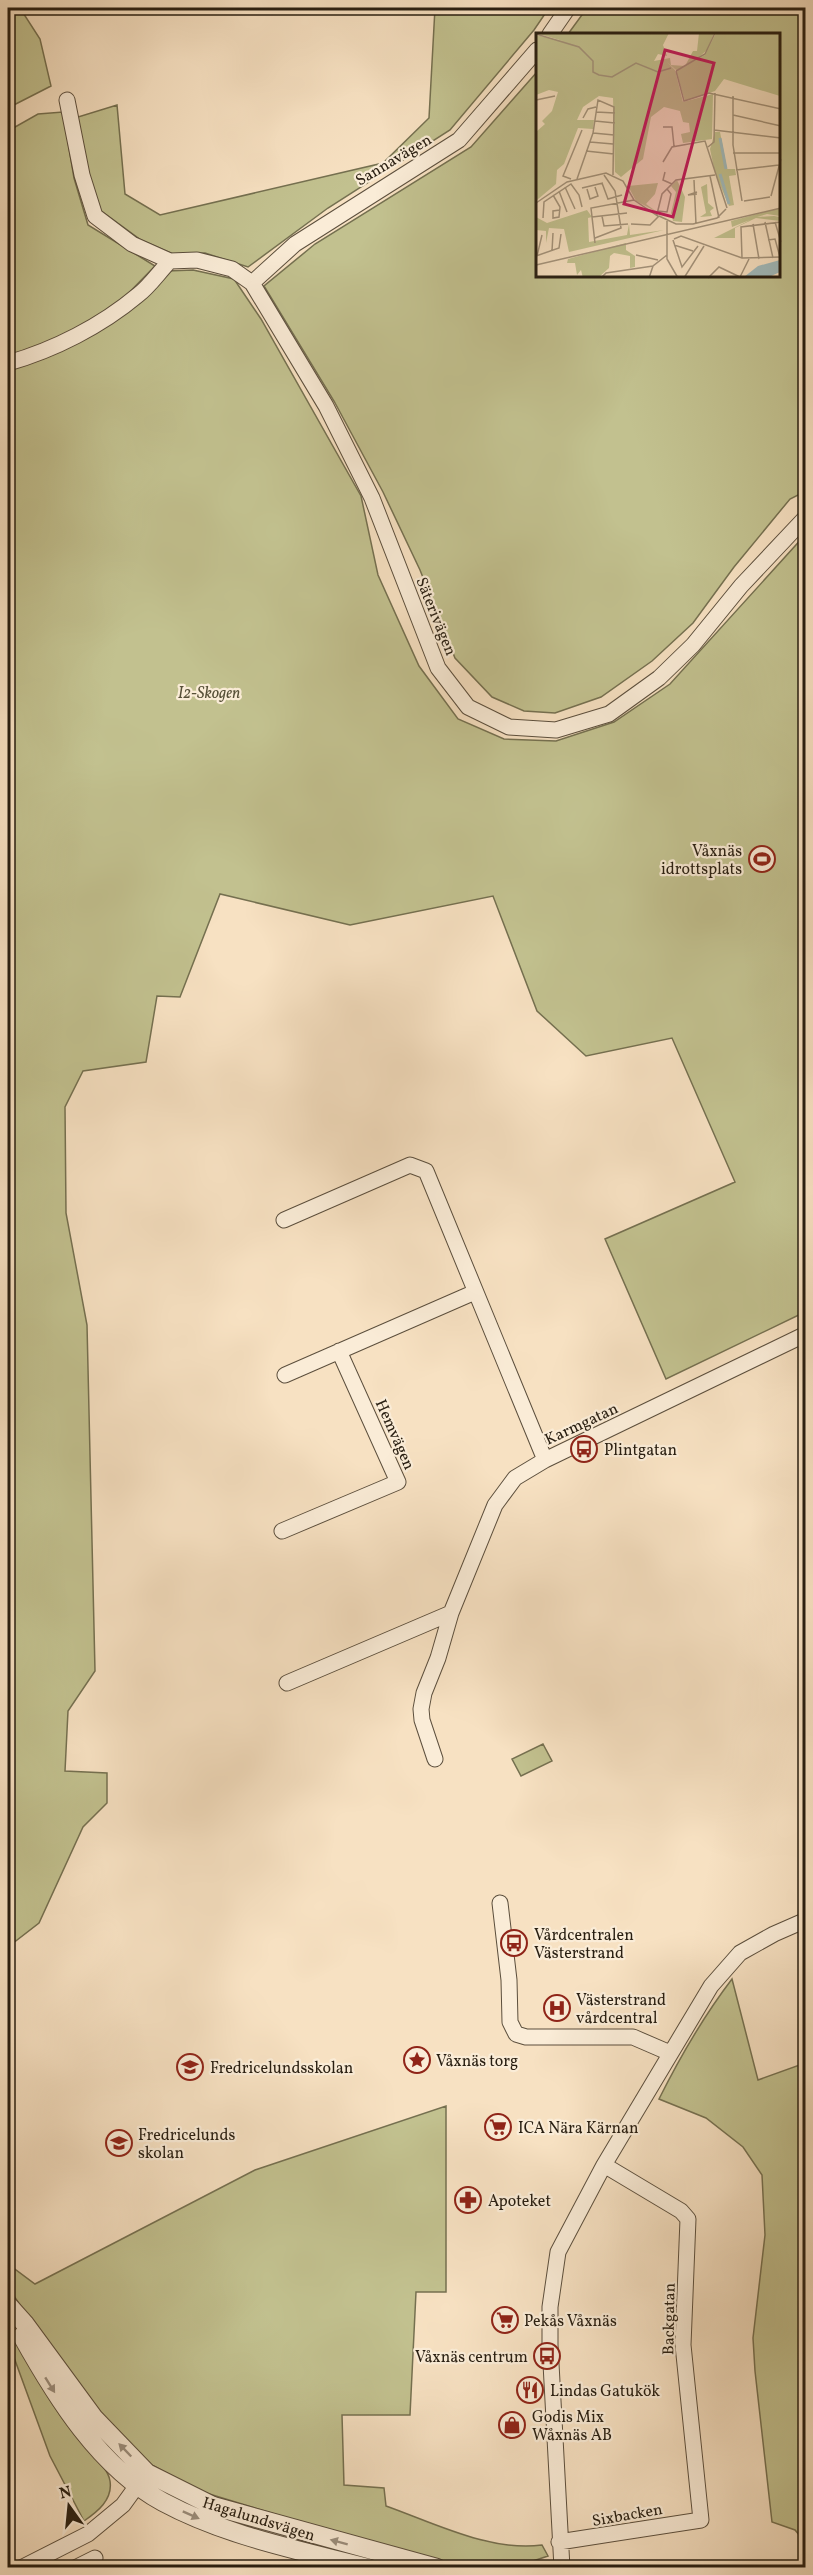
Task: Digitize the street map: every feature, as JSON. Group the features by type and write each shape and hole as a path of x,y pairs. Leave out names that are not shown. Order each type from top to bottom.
{"street":[{"path":"551,33 568,8"},
{"name":"Sannavägen","path":"252,283 295,244 459,140 536,51"},
{"path":"67,100 82,175 96,216 132,244 170,261 197,260 232,269 252,283"},
{"path":"8,363 54,347 113,314 140,294 170,261"},
{"name":"Säterivägen","path":"252,283 316,388 372,498 438,668 468,707 509,727 556,730 609,714 659,678 693,645 741,586 806,517"},
{"path":"284,1220 410,1165 426,1171 545,1460"},
{"path":"285,1375 475,1292"},
{"name":"Karmgatan","path":"435,1759 422,1720 421,1709 424,1693 438,1658 451,1612 495,1505 515,1478 545,1460 806,1334"},
{"name":"Hemvägen","path":"282,1532 398,1482 339,1351"},
{"path":"287,1683 451,1612"},
{"path":"500,1902 509,1970 510,2022 516,2034 526,2037 633,2037 670,2053"},
{"path":"562,2568 559,2542 550,2307 558,2252 604,2165 711,1986 740,1953 806,1920"},
{"name":"Backgatan","path":"604,2165 681,2211 688,2220 683,2345 701,2520"},
{"name":"Hagalundsvägen","path":"11,2310 17,2327 37,2364 80,2428 142,2479 162,2502 229,2531 368,2568"},
{"path":"21,2568 88,2534 123,2505 142,2479"},
{"name":"Hagalundsvägen","path":"142,2479 213,2506 436,2568"},
{"name":"Sixbacken","path":"559,2542 701,2520"},
{"path":"75,2568 95,2558"}],"green space":[{"path":"8,8 20,8 40,39 51,86 8,108"},
{"path":"435,8 549,8 534,30 450,130 328,208 248,267 205,253 173,254 141,240 100,210 86,173 78,117 117,105 125,194 160,215 383,163 429,118"},
{"path":"587,8 805,8 806,491 790,499 734,567 693,623 652,661 601,697 555,713 524,711 492,697 455,658 420,570 383,492 334,401 264,286 315,244 471,147 536,73 536,278 780,278 780,33 569,33"},
{"path":"63,112 74,178 88,225 155,266 114,308 51,343 8,359 8,131 38,114"},
{"name":"I2-Skogen","path":"193,270 234,279 261,319 361,496 378,575 419,666 458,719 504,739 556,741 614,722 670,684 805,535 805,1312 666,1379 605,1239 735,1182 672,1038 586,1056 537,1011 493,896 350,925 220,894 180,997 157,996 146,1062 83,1071 65,1107 66,1213 87,1325 95,1671 68,1711 65,1771 107,1773 107,1803 83,1827 39,1923 8,1947 8,368 22,364 167,271"},
{"path":"543,1744 552,1761 521,1776 512,1759"},
{"path":"732,1979 758,2080 805,2063 805,2542 795,2530 772,2522 753,2338 765,2235 762,2175 743,2147 706,2118 659,2099 692,2038"},
{"path":"446,2106 446,2292 416,2292 410,2415 342,2415 344,2485 384,2488 386,2506 482,2540 522,2546 542,2545 548,2556 515,2567 462,2567 281,2516 206,2493 181,2481 150,2464 94,2405 56,2359 8,2287 8,2264 35,2284 255,2170"},
{"path":"8,2329 54,2406 109,2476 110,2488 107,2500 84,2521 50,2456 8,2341"}],"place":[{"name":"Våxnäs idrottsplats","path":"762,859"},
{"name":"Plintgatan","path":"584,1449"},
{"name":"Vårdcentralen Västerstrand","path":"514,1943"},
{"name":"Västerstrand vårdcentral","path":"557,2008"},
{"name":"Våxnäs torg","path":"417,2060"},
{"name":"Fredricelundsskolan","path":"190,2067"},
{"name":"ICA Nära Kärnan","path":"498,2127"},
{"name":"Fredricelunds skolan","path":"119,2143"},
{"name":"Apoteket","path":"468,2200"},
{"name":"Pekås Våxnäs","path":"505,2320"},
{"name":"Våxnäs centrum","path":"547,2356"},
{"name":"Lindas Gatukök","path":"530,2390"},
{"name":"Godis Mix Wåxnäs AB","path":"512,2425"}]}
